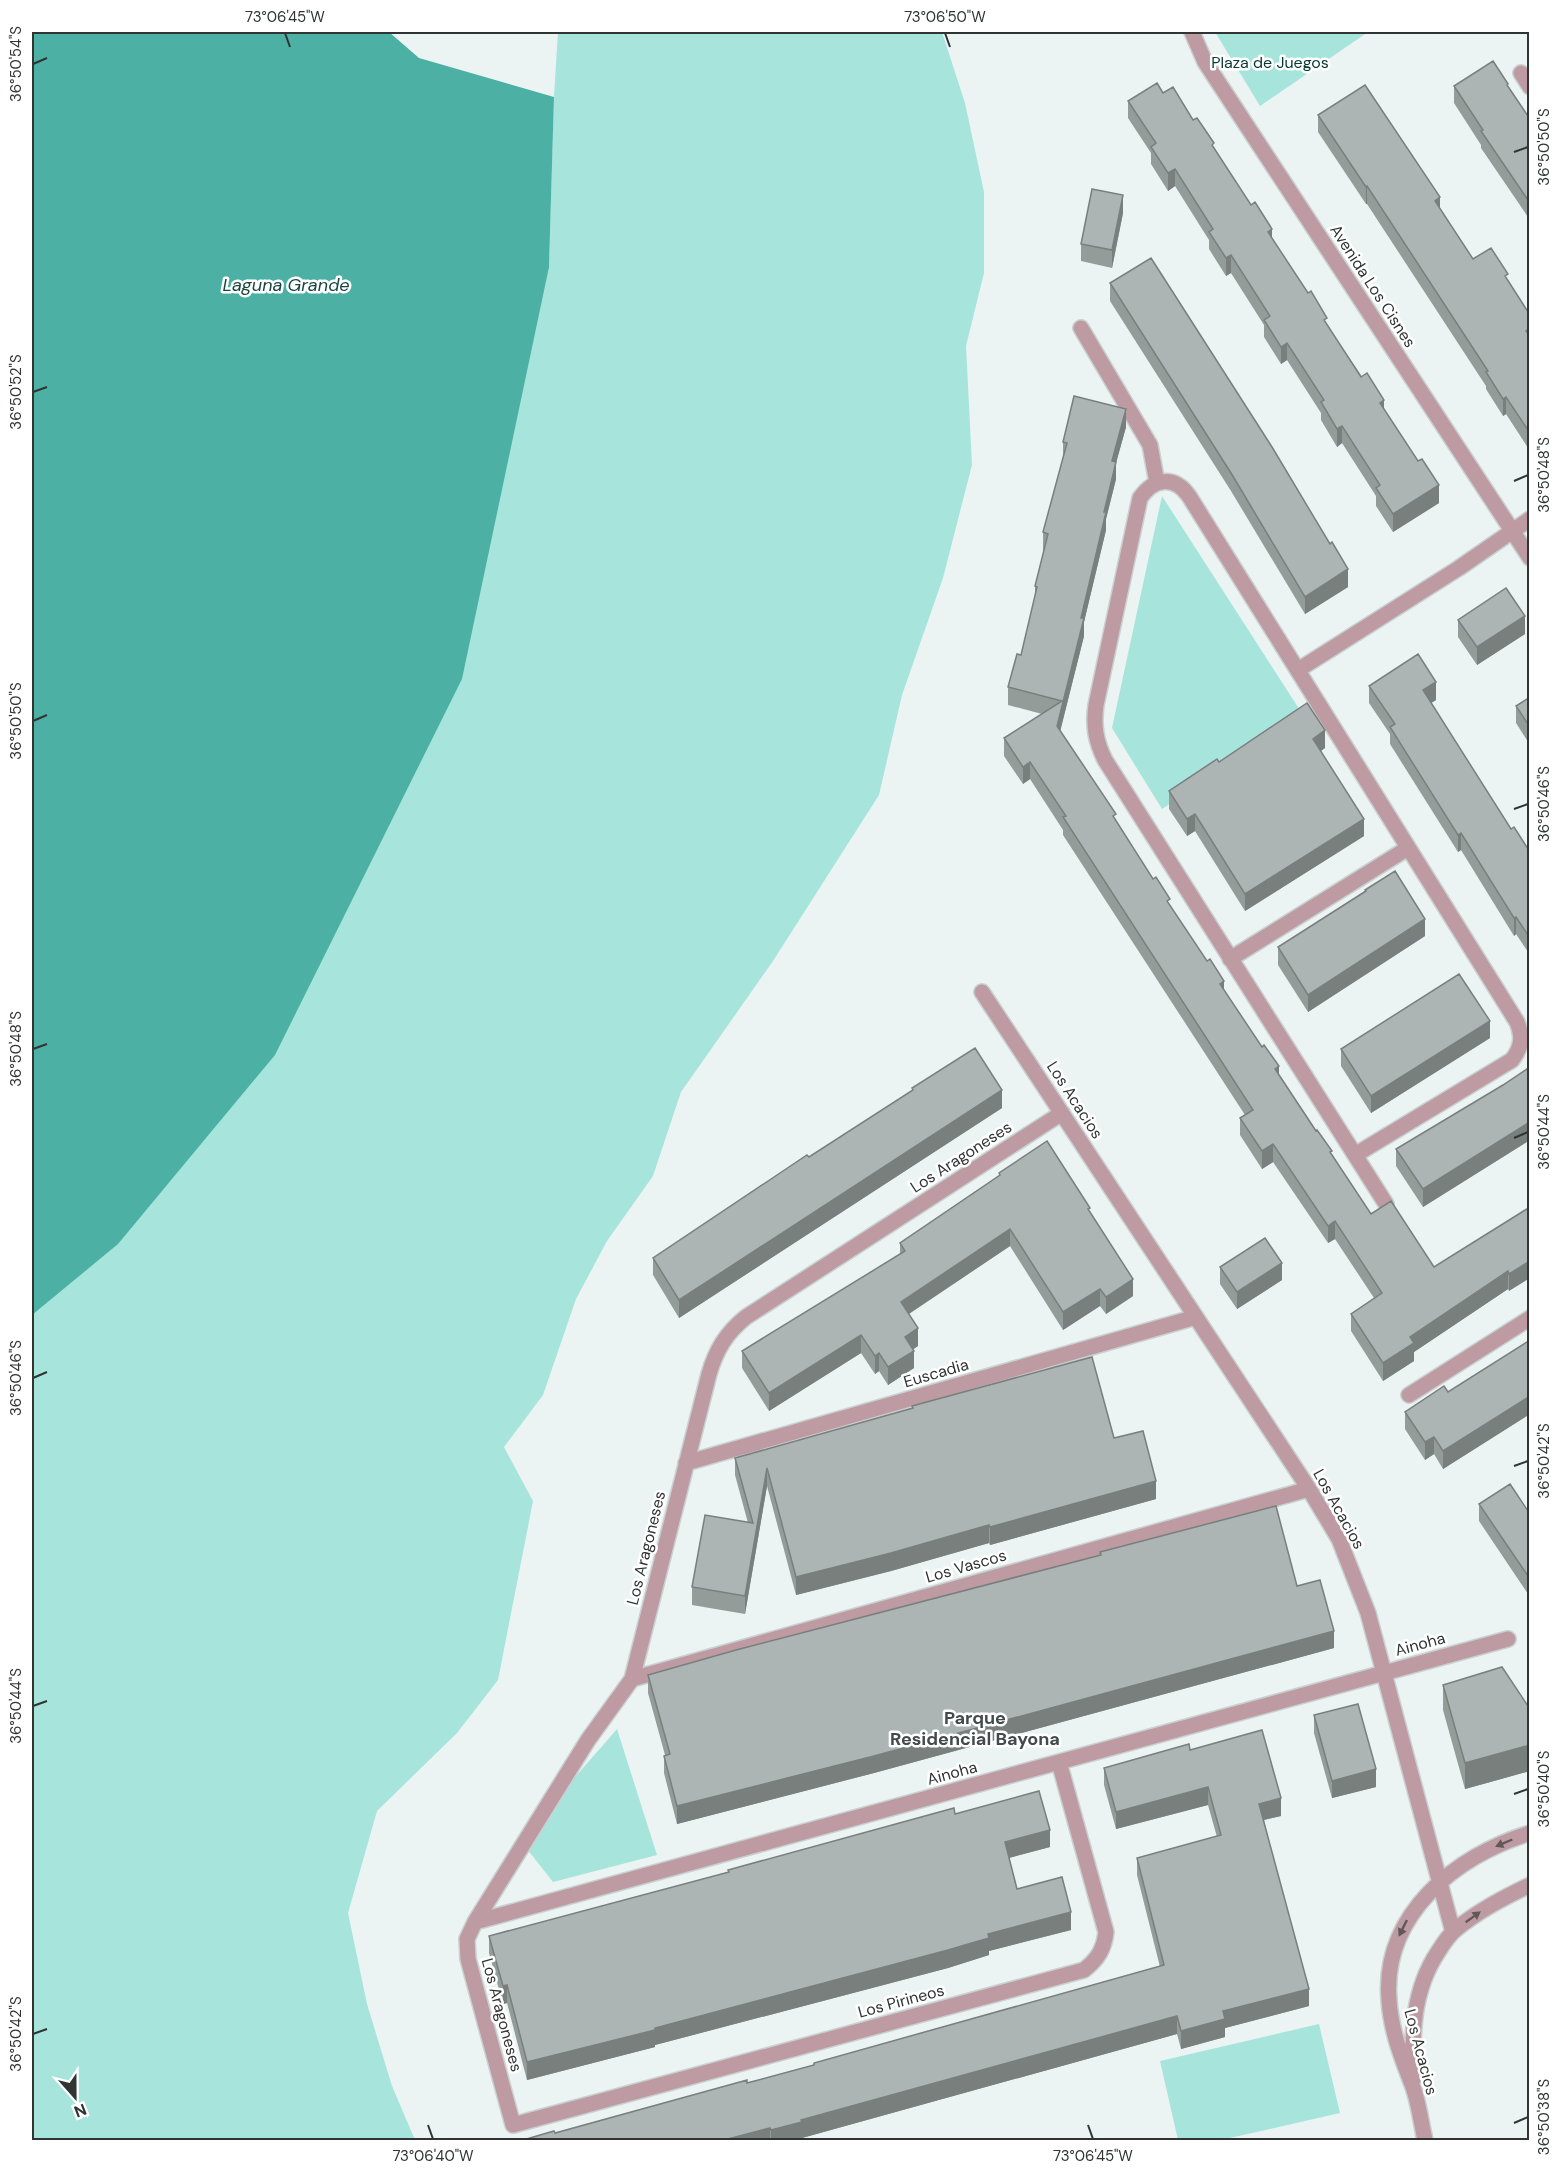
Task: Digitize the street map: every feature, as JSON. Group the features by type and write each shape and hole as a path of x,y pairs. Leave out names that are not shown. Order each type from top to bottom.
{"street":[{"name":"Avenida Los Cisnes","path":"1192,32 1204,62 1530,558"},
{"path":"1521,73 1530,87"},
{"path":"1081,328 1150,445 1157,483"},
{"path":"1355,1155 1512,1060 1526,1045 1517,1022 1184,488 1167,481 1157,483 1147,488 1140,498 1095,705 1095,733 1105,760 1386,1204"},
{"path":"1298,670 1459,568 1530,519"},
{"path":"1230,959 1408,848"},
{"name":"Los Acacios","path":"982,992 1309,1489 1339,1539 1354,1573 1368,1613 1439,1883 1417,1904 1406,1921 1395,1948 1389,1979 1389,2000 1396,2040 1413,2089 1425,2140"},
{"name":"Los Aragoneses","path":"513,2125 468,1959 467,1939 474,1922 588,1740 632,1679 714,1356 723,1339 733,1327 755,1311 1062,1113"},
{"name":"Euscadia","path":"686,1463 1197,1317"},
{"path":"1408,1395 1530,1317"},
{"name":"Los Vascos","path":"632,1679 1309,1489"},
{"name":"Ainoha","path":"474,1922 1508,1639"},
{"name":"Los Pirineos","path":"513,2125 1084,1970 1094,1963 1101,1953 1106,1932 1059,1762"},
{"path":"1453,1932 1439,1883 1499,1844 1530,1833"},
{"path":"1413,2089 1412,2044 1418,1992 1433,1959 1453,1932 1485,1908 1530,1884"}],"green space":[{"path":"32,32 549,267 558,32 942,32 965,103 984,192 984,273 966,346 972,465 943,578 902,695 879,795 773,961 681,1092 653,1176 607,1241 576,1299 543,1395 504,1447 533,1501 498,1680 457,1733 377,1811 348,1913 367,2004 392,2086 415,2140 32,2140"},
{"name":"Plaza de Juegos","path":"1215,32 1368,32 1260,106"},
{"path":"1162,496 1305,718 1162,809 1112,728"},
{"path":"617,1729 657,1855 553,1882 527,1849 569,1784"},
{"path":"1319,2024 1340,2113 1221,2140 1178,2140 1160,2061"}],"water":[{"name":"Laguna Grande","path":"32,32 389,32 419,58 554,97 549,267 462,679 275,1055 118,1244 32,1315"}],"building":[{"path":"1493,61 1530,119 1530,203 1481,131 1483,130 1454,86"},
{"path":"1157,83 1163,93 1173,87 1193,120 1197,118 1251,205 1255,202 1272,229 1268,232 1308,293 1311,291 1327,318 1324,320 1361,377 1367,373 1384,400 1380,403 1418,461 1422,459 1439,485 1393,514 1376,488 1380,485 1342,426 1337,429 1321,402 1324,400 1287,343 1281,347 1264,320 1270,316 1231,255 1226,258 1209,232 1213,229 1175,169 1168,173 1151,147 1156,143 1128,101"},
{"path":"1365,85 1440,197 1435,201 1473,259 1491,248 1508,274 1505,276 1530,315 1530,328 1526,331 1530,336 1530,433 1506,397 1503,399 1486,372 1488,371 1318,115"},
{"path":"1092,189 1123,195 1112,250 1081,244"},
{"path":"1151,258 1272,447 1330,544 1332,542 1348,569 1305,597 1231,473 1110,283"},
{"path":"1074,396 1126,409 1112,461 1116,462 1081,618 1084,618 1057,726 1116,814 1113,816 1153,879 1156,877 1170,899 1167,901 1207,961 1210,959 1224,981 1220,984 1262,1047 1264,1045 1279,1066 1275,1069 1332,1151 1330,1152 1371,1214 1391,1201 1434,1267 1530,1207 1530,1261 1509,1274 1508,1271 1410,1337 1414,1343 1383,1363 1351,1314 1382,1293 1335,1221 1328,1226 1273,1144 1262,1151 1240,1118 1253,1110 1063,817 1066,816 1030,762 1023,767 1004,738 1062,701 1008,687 1017,654 1021,655 1037,587 1035,586 1048,534 1043,532 1067,443 1063,442"},
{"path":"1506,588 1525,616 1477,647 1458,620"},
{"path":"1418,654 1436,682 1423,690 1511,829 1514,827 1530,852 1530,938 1516,917 1514,918 1461,833 1458,835 1390,727 1395,724 1369,686"},
{"path":"1530,697 1530,727 1516,706"},
{"path":"1307,703 1325,730 1313,739 1364,819 1245,894 1195,814 1187,819 1169,791 1217,759 1219,762"},
{"path":"1395,871 1425,919 1308,995 1278,947"},
{"path":"1459,974 1490,1021 1371,1096 1341,1049"},
{"path":"975,1048 1002,1090 679,1300 653,1258 807,1155 809,1157"},
{"path":"1530,1067 1530,1122 1423,1189 1396,1149"},
{"path":"1047,1141 1133,1279 1106,1297 1100,1289 1063,1312 1010,1229 901,1302 918,1328 905,1337 914,1351 888,1367 879,1353 875,1356 861,1335 769,1393 742,1351 905,1251 900,1243"},
{"path":"1265,1238 1282,1263 1237,1292 1220,1267"},
{"path":"1530,1340 1530,1396 1443,1451 1434,1437 1425,1442 1405,1412 1444,1386 1448,1392"},
{"path":"1092,1357 1114,1438 1143,1431 1156,1481 796,1577 767,1468 745,1596 692,1587 705,1515 753,1523 735,1458 913,1408 912,1406"},
{"path":"1510,1484 1530,1514 1530,1579 1479,1504"},
{"path":"1276,1506 1297,1586 1320,1580 1334,1631 874,1756 677,1806 664,1756 670,1754 648,1675 1101,1555 1100,1552"},
{"path":"1502,1667 1530,1709 1530,1745 1465,1763 1443,1685"},
{"path":"1358,1704 1376,1769 1332,1781 1314,1715"},
{"path":"1262,1730 1281,1798 1259,1804 1309,1989 1223,2011 1225,2019 1181,2031 1177,2016 801,2120 802,2122 724,2140 523,2140 747,2080 747,2083 814,2065 814,2063 1164,1965 1137,1858 1221,1835 1208,1787 1116,1812 1104,1768 1189,1744 1190,1750"},
{"path":"1039,1791 1050,1830 1005,1842 1017,1889 1062,1877 1071,1912 988,1934 989,1938 948,1950 655,2028 655,2030 527,2062 507,1985 503,1986 489,1936 729,1872 728,1870 954,1808 955,1814"}],"district":[{"name":"Parque Residencial Bayona","path":"975,1728"}]}
